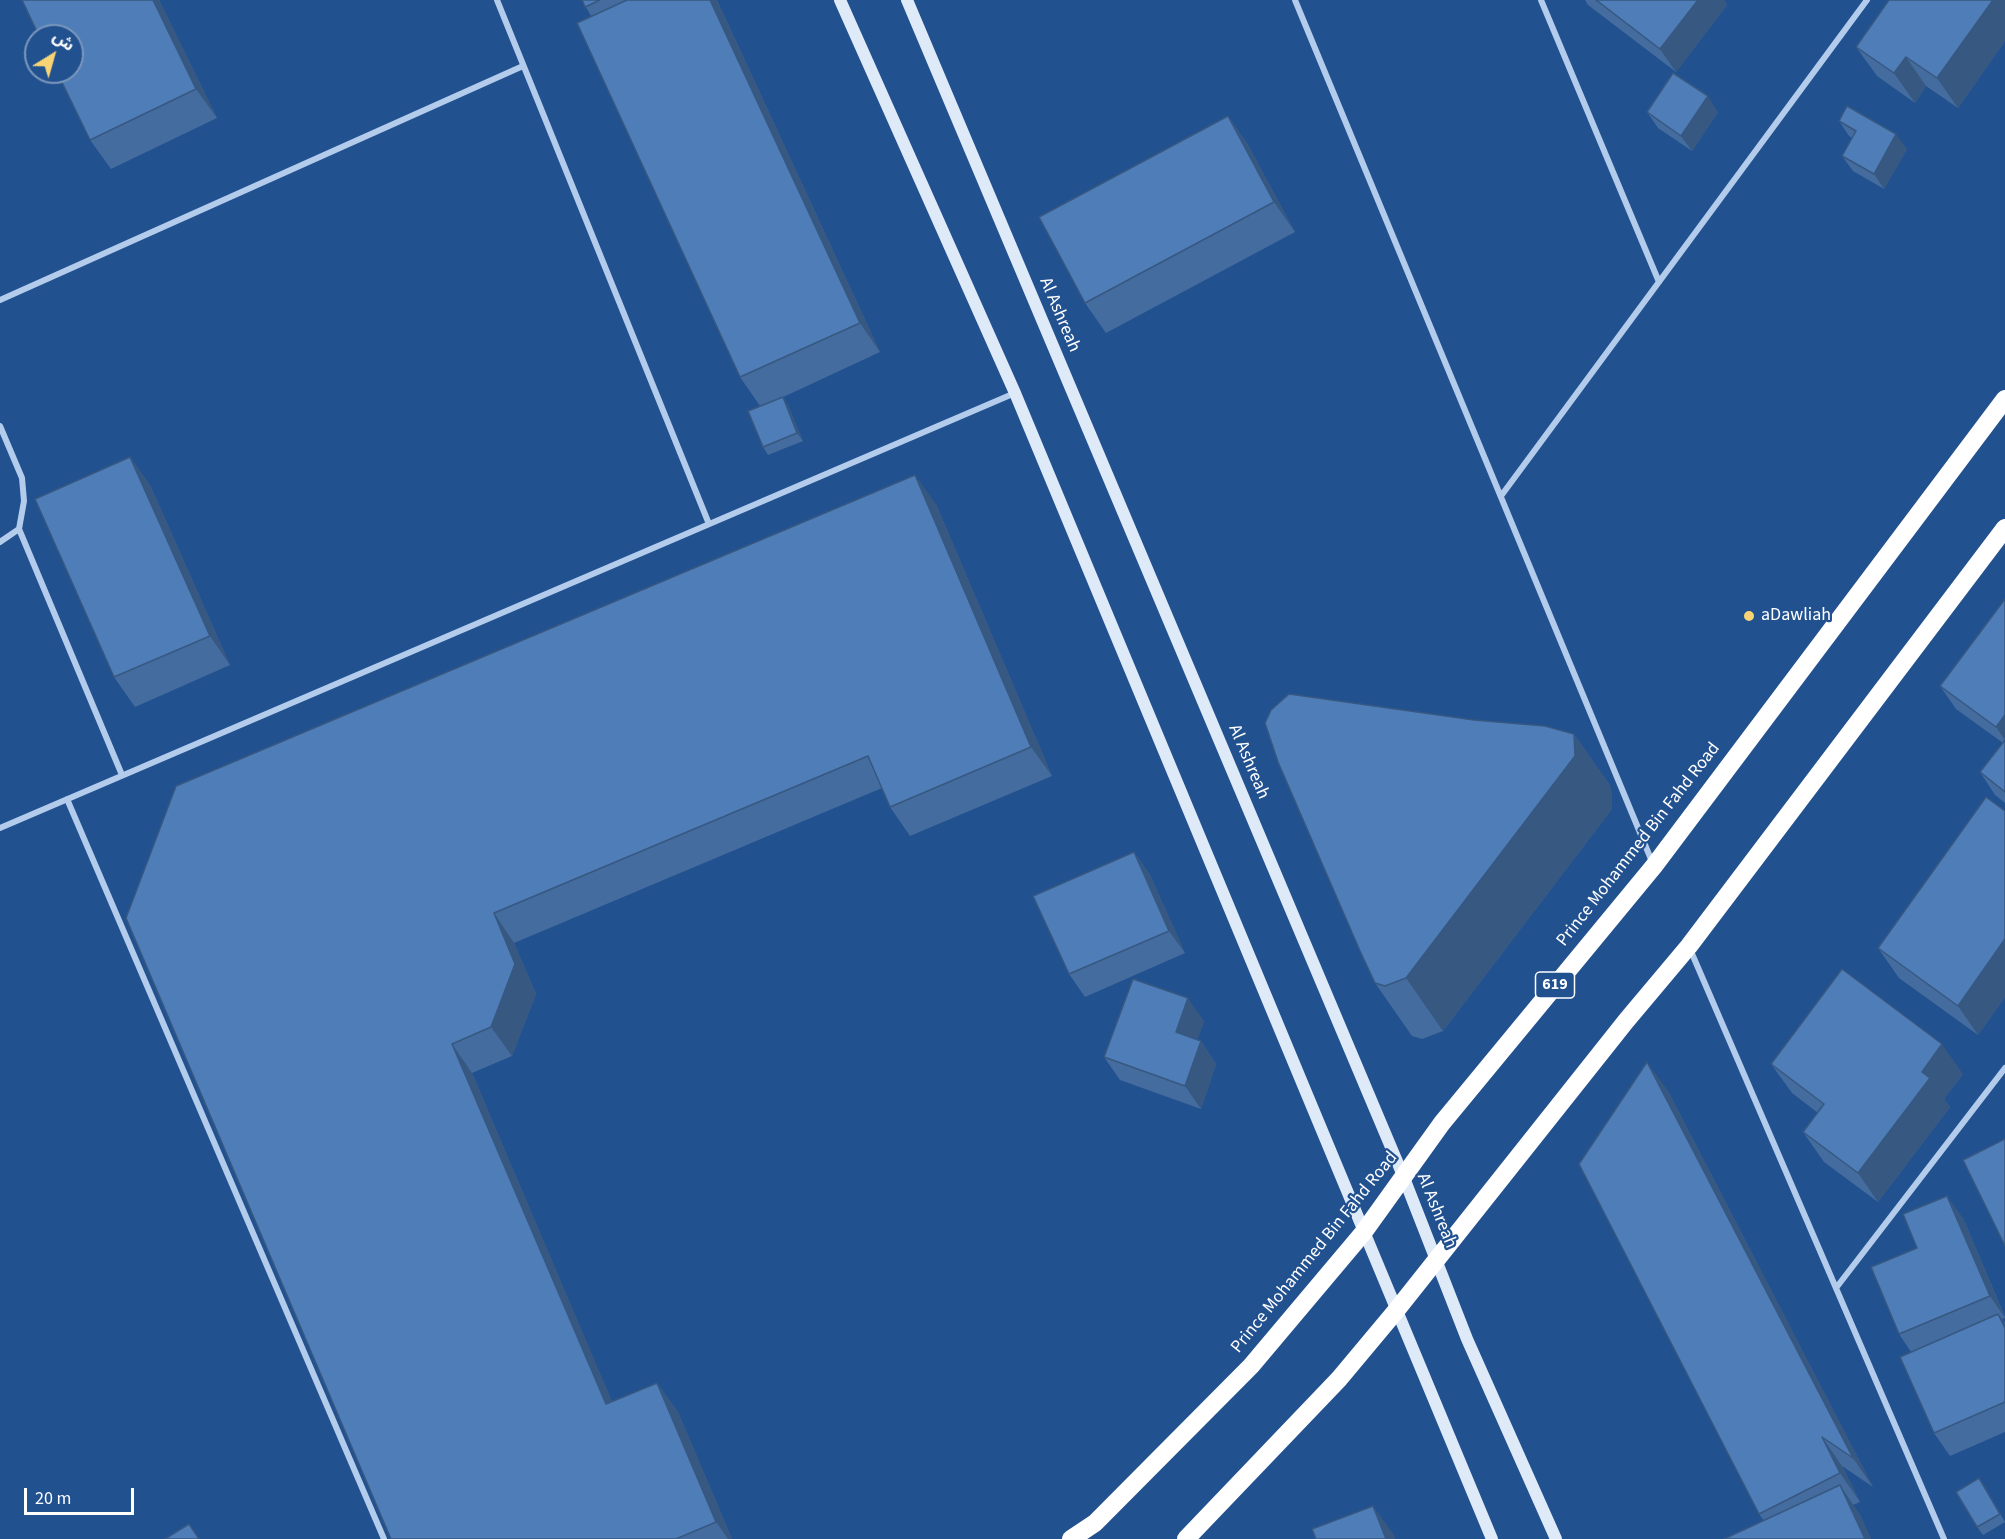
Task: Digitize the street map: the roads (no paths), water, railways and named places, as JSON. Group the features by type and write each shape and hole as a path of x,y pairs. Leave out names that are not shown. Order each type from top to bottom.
{"highway":[{"name":"Prince Mohammed Bin Fahd Road","path":"1071,1539 1095,1523 1251,1366 1363,1233 1442,1123 1654,866 2005,399"},
{"path":"1186,1539 1339,1379 1437,1261 1626,1021 1689,946 2005,528"}],"street":[{"path":"497,0 709,524"},
{"path":"840,0 1015,393 1395,1312 1492,1539"},
{"name":"Al Ashreah","path":"907,0 1404,1178 1467,1339 1556,1539"},
{"path":"1295,0 1654,866"},
{"path":"1541,0 1659,282"},
{"path":"1500,496 1867,0"},
{"path":"0,300 523,66"},
{"path":"0,828 1015,393"},
{"path":"0,426 22,477 24,501 19,529 122,776"},
{"path":"0,542 19,529"},
{"path":"67,799 384,1539"},
{"path":"1689,946 1944,1539"},
{"path":"1836,1288 2005,1068"}],"place":[{"name":"aDawliah","path":"1749,616"}]}
